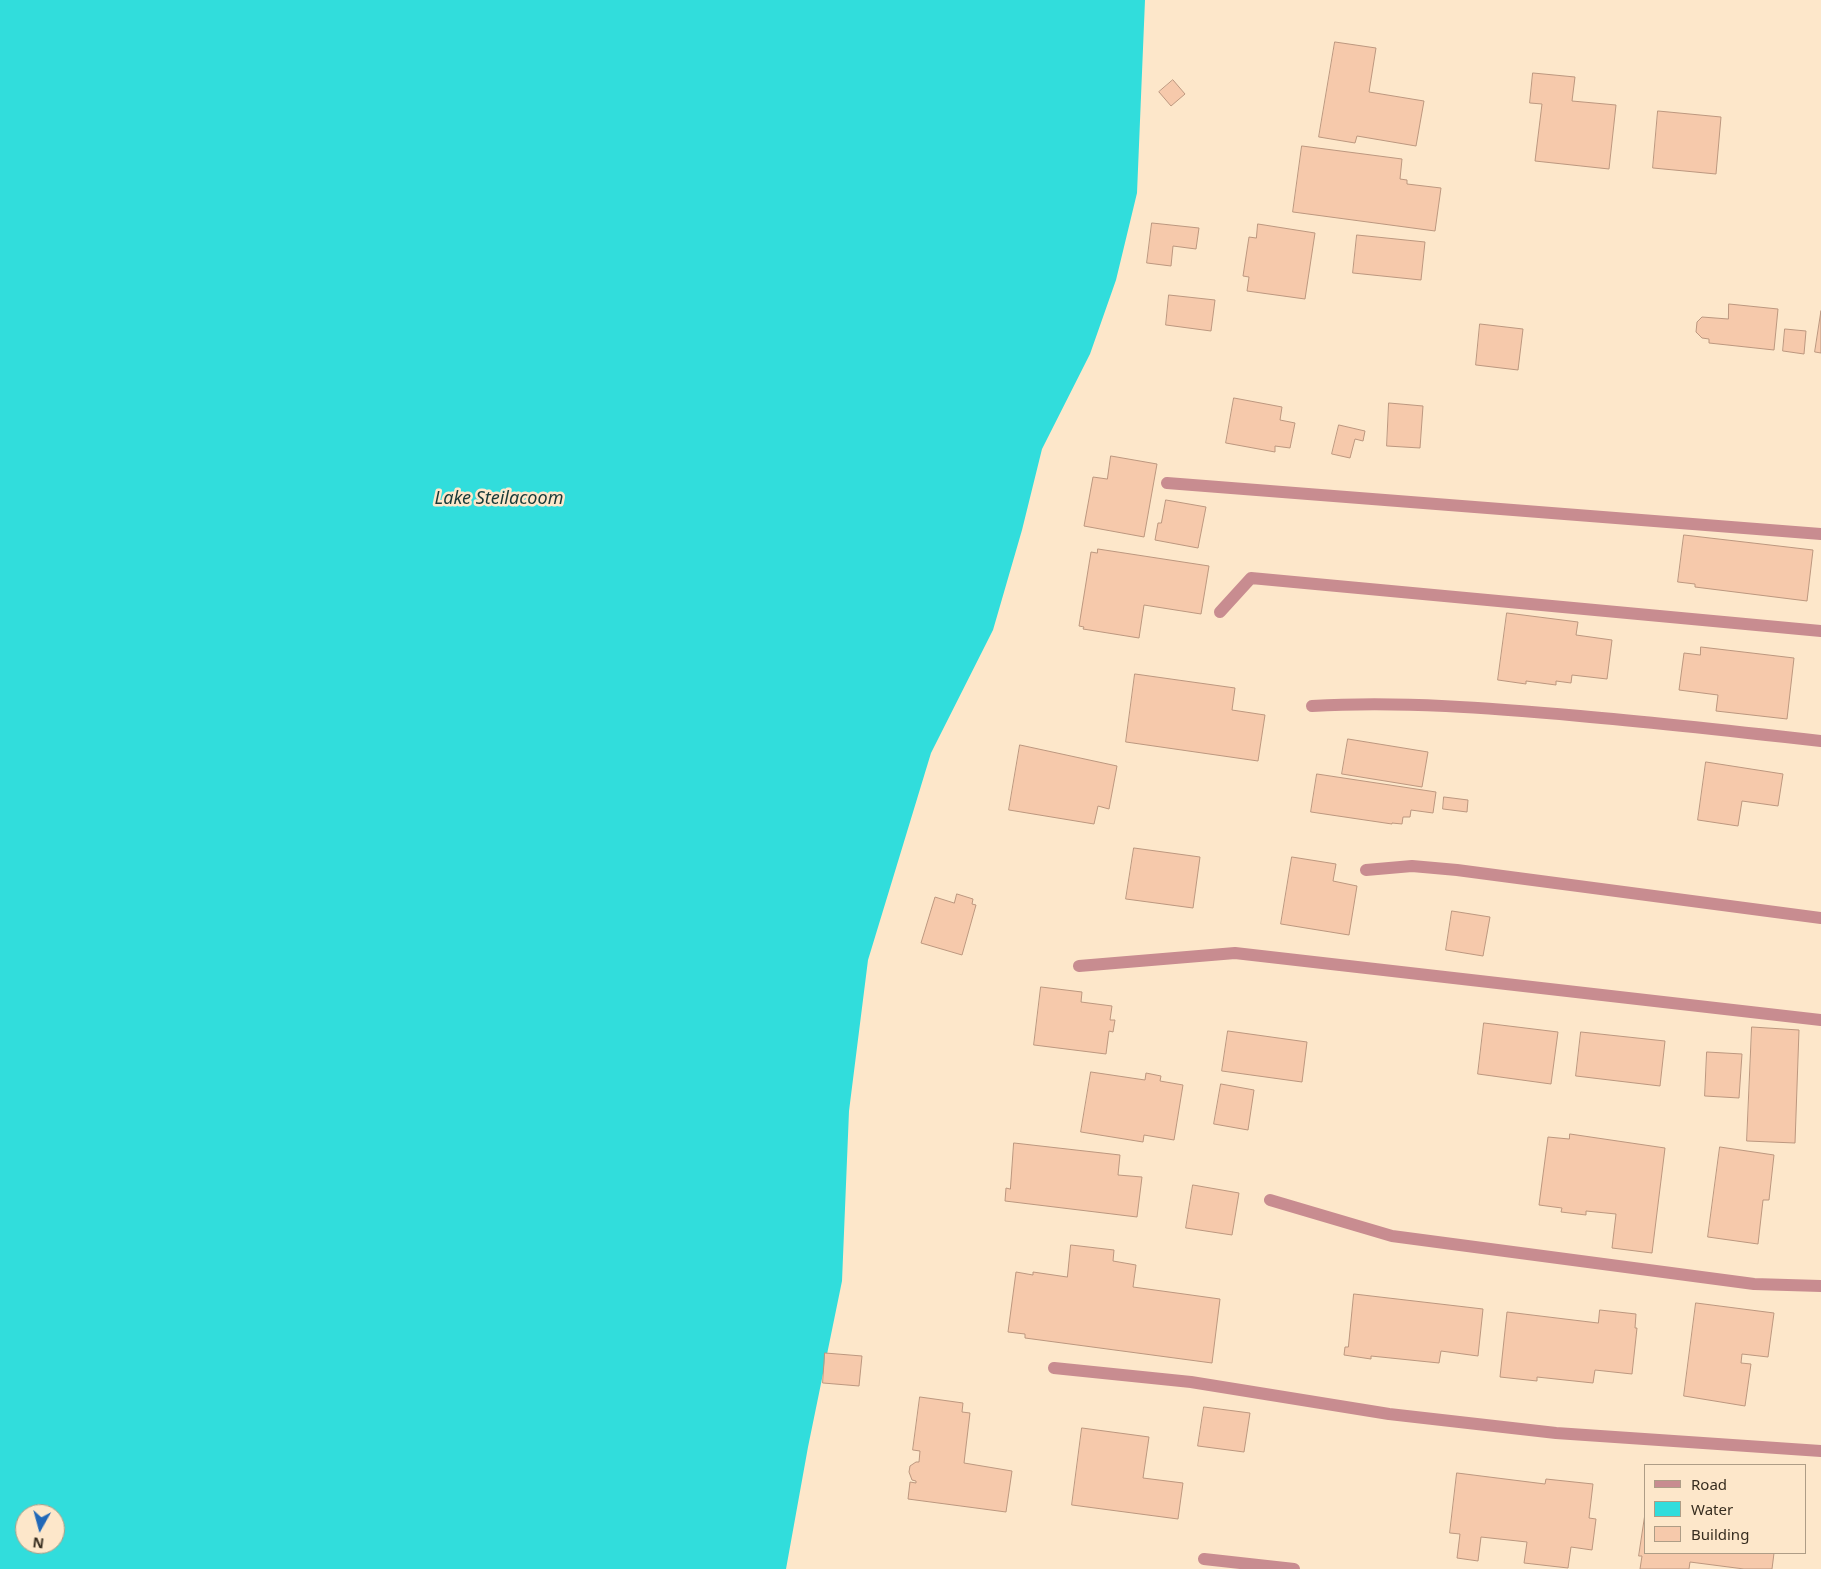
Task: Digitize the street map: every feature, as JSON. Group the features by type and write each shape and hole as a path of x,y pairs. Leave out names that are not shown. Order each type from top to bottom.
{"lane":[{"path":"1167,482 1821,534"},
{"path":"1220,612 1251,578 1821,631"},
{"path":"1312,706 1342,704 1478,706 1821,741"},
{"path":"1366,870 1412,866 1457,870 1821,918"},
{"path":"1079,966 1235,953 1821,1020"},
{"path":"1270,1200 1392,1236 1754,1284 1821,1286"},
{"path":"1054,1368 1191,1382 1390,1414 1556,1433 1821,1451"},
{"path":"1204,1559 1294,1569"}],"water":[{"name":"Lake Steilacoom","path":"0,0 1145,0 1137,193 1116,280 1090,354 1042,449 1022,530 993,630 931,753 868,960 849,1111 842,1281 808,1447 786,1569 0,1569"}],"building":[{"path":"1335,42 1376,48 1369,92 1424,101 1416,146 1357,136 1355,143 1319,137"},
{"path":"1533,73 1575,77 1572,101 1616,105 1609,169 1535,161 1542,104 1530,103"},
{"path":"1173,80 1185,94 1171,106 1159,92"},
{"path":"1658,111 1721,117 1716,174 1653,168"},
{"path":"1302,146 1402,159 1400,179 1407,180 1407,184 1441,188 1435,231 1293,212"},
{"path":"1152,223 1199,228 1196,249 1173,246 1171,266 1147,263"},
{"path":"1258,224 1315,233 1305,299 1247,291 1249,277 1243,276 1249,237 1256,238"},
{"path":"1357,235 1425,242 1421,280 1353,273"},
{"path":"1169,295 1215,300 1211,331 1166,325"},
{"path":"1729,304 1778,309 1774,350 1709,343 1709,339 1702,338 1696,332 1697,322 1702,317 1728,319"},
{"path":"1821,311 1821,353 1815,352"},
{"path":"1480,324 1523,329 1518,370 1476,365"},
{"path":"1785,329 1806,331 1804,354 1783,351"},
{"path":"1234,398 1282,407 1280,420 1295,423 1290,448 1275,446 1275,452 1226,443"},
{"path":"1389,403 1423,406 1420,448 1387,446"},
{"path":"1339,425 1365,431 1363,441 1355,439 1350,458 1332,454"},
{"path":"1111,456 1157,464 1144,537 1084,526 1093,477 1107,479"},
{"path":"1166,500 1206,507 1198,548 1155,540 1158,523 1161,523"},
{"path":"1684,535 1813,550 1807,601 1695,587 1695,584 1678,582"},
{"path":"1098,549 1209,566 1201,614 1144,605 1139,638 1083,629 1084,627 1079,626 1091,552 1097,553"},
{"path":"1507,613 1578,622 1576,635 1612,640 1607,679 1572,675 1571,683 1556,681 1556,685 1526,681 1526,684 1498,680"},
{"path":"1701,647 1794,658 1787,719 1716,711 1718,695 1679,690 1684,653 1700,655"},
{"path":"1135,674 1235,688 1232,710 1265,715 1258,761 1126,742"},
{"path":"1348,739 1428,752 1422,787 1342,774"},
{"path":"1020,745 1117,766 1109,809 1098,806 1094,824 1009,810"},
{"path":"1706,762 1783,774 1778,806 1742,801 1738,826 1698,820"},
{"path":"1317,774 1436,792 1433,813 1411,810 1410,817 1403,817 1402,824 1392,824 1311,812"},
{"path":"1444,797 1468,800 1467,812 1443,809"},
{"path":"1134,848 1200,857 1193,908 1126,899"},
{"path":"1292,857 1336,864 1333,881 1357,886 1349,935 1281,924"},
{"path":"957,894 973,899 972,904 976,905 962,955 921,943 935,897 954,903"},
{"path":"1452,911 1490,917 1483,956 1446,950"},
{"path":"1041,987 1082,992 1081,1002 1112,1006 1110,1020 1115,1020 1113,1032 1109,1031 1106,1054 1034,1045"},
{"path":"1484,1023 1558,1032 1551,1084 1478,1074"},
{"path":"1752,1027 1799,1030 1795,1143 1747,1141"},
{"path":"1228,1031 1307,1042 1302,1082 1222,1071"},
{"path":"1581,1032 1665,1041 1660,1086 1576,1076"},
{"path":"1707,1052 1742,1054 1739,1098 1705,1096"},
{"path":"1091,1072 1145,1080 1146,1073 1161,1076 1160,1081 1183,1085 1174,1140 1144,1135 1143,1142 1081,1132"},
{"path":"1221,1084 1254,1090 1248,1130 1214,1124"},
{"path":"1570,1134 1665,1148 1652,1253 1612,1248 1616,1214 1586,1211 1586,1215 1561,1212 1562,1208 1539,1205 1548,1137 1569,1139"},
{"path":"1014,1143 1120,1155 1118,1175 1142,1177 1137,1217 1005,1201 1006,1188 1010,1189"},
{"path":"1720,1147 1774,1155 1769,1200 1763,1200 1758,1244 1708,1237"},
{"path":"1193,1185 1239,1193 1232,1235 1186,1228"},
{"path":"1071,1245 1114,1250 1113,1261 1136,1265 1133,1287 1220,1299 1212,1363 1025,1338 1025,1334 1008,1332 1016,1272 1033,1275 1033,1272 1067,1277"},
{"path":"1354,1294 1483,1309 1478,1356 1441,1351 1439,1363 1371,1356 1371,1359 1344,1355 1345,1347 1348,1347"},
{"path":"1696,1303 1774,1313 1768,1357 1742,1354 1741,1363 1751,1364 1745,1406 1684,1396"},
{"path":"1600,1310 1636,1314 1635,1328 1637,1328 1632,1374 1595,1370 1593,1383 1537,1377 1537,1381 1500,1377 1507,1312 1598,1323"},
{"path":"825,1353 862,1356 859,1386 823,1383"},
{"path":"920,1397 963,1403 962,1412 970,1413 964,1463 1012,1471 1006,1512 908,1499 910,1482 916,1483 916,1481 912,1480 909,1472 910,1466 919,1462 920,1451 913,1450"},
{"path":"1204,1407 1250,1413 1244,1452 1198,1446"},
{"path":"1082,1428 1149,1437 1143,1478 1183,1483 1178,1519 1072,1505"},
{"path":"1457,1473 1545,1484 1546,1479 1593,1484 1589,1518 1596,1519 1592,1550 1571,1547 1568,1568 1524,1563 1527,1542 1481,1537 1478,1561 1457,1558 1460,1534 1450,1533"},
{"path":"1644,1521 1644,1554 1774,1554 1772,1569 1744,1569 1690,1562 1689,1569 1640,1569 1642,1556 1639,1556"}]}
